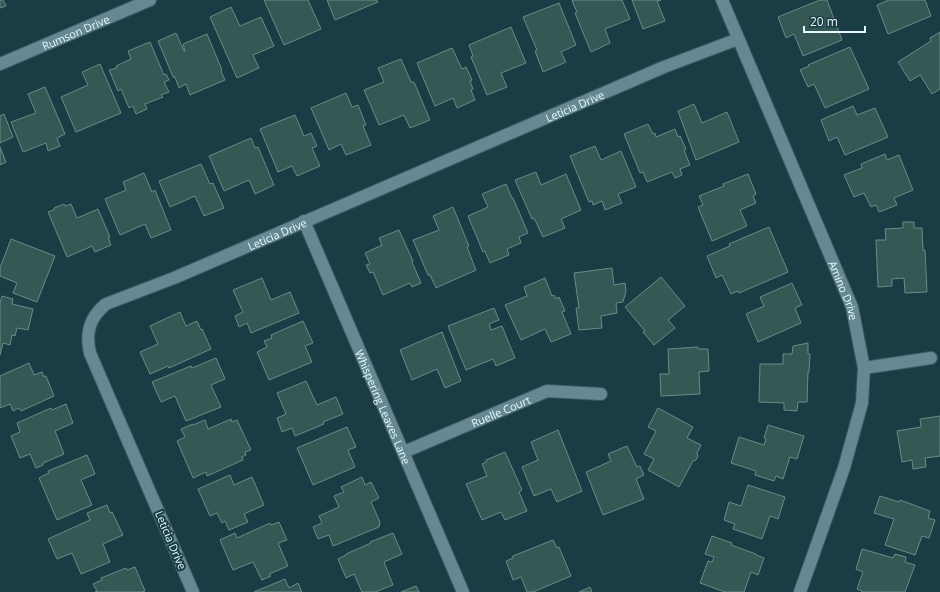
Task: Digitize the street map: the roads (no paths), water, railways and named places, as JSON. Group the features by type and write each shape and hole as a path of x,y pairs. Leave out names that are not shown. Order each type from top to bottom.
{"street":[{"name":"Rumson Drive","path":"0,64 150,0"},
{"name":"Amino Drive","path":"722,0 852,307 864,368 862,403 844,468 800,592"},
{"name":"Leticia Drive","path":"193,592 90,352 87,334 93,317 99,310 106,304 174,278 664,67 738,39"},
{"name":"Whispering Leaves Lane","path":"304,221 463,592"},
{"path":"864,368 931,358"},
{"name":"Ruelle Court","path":"404,452 547,391 601,394"}]}
